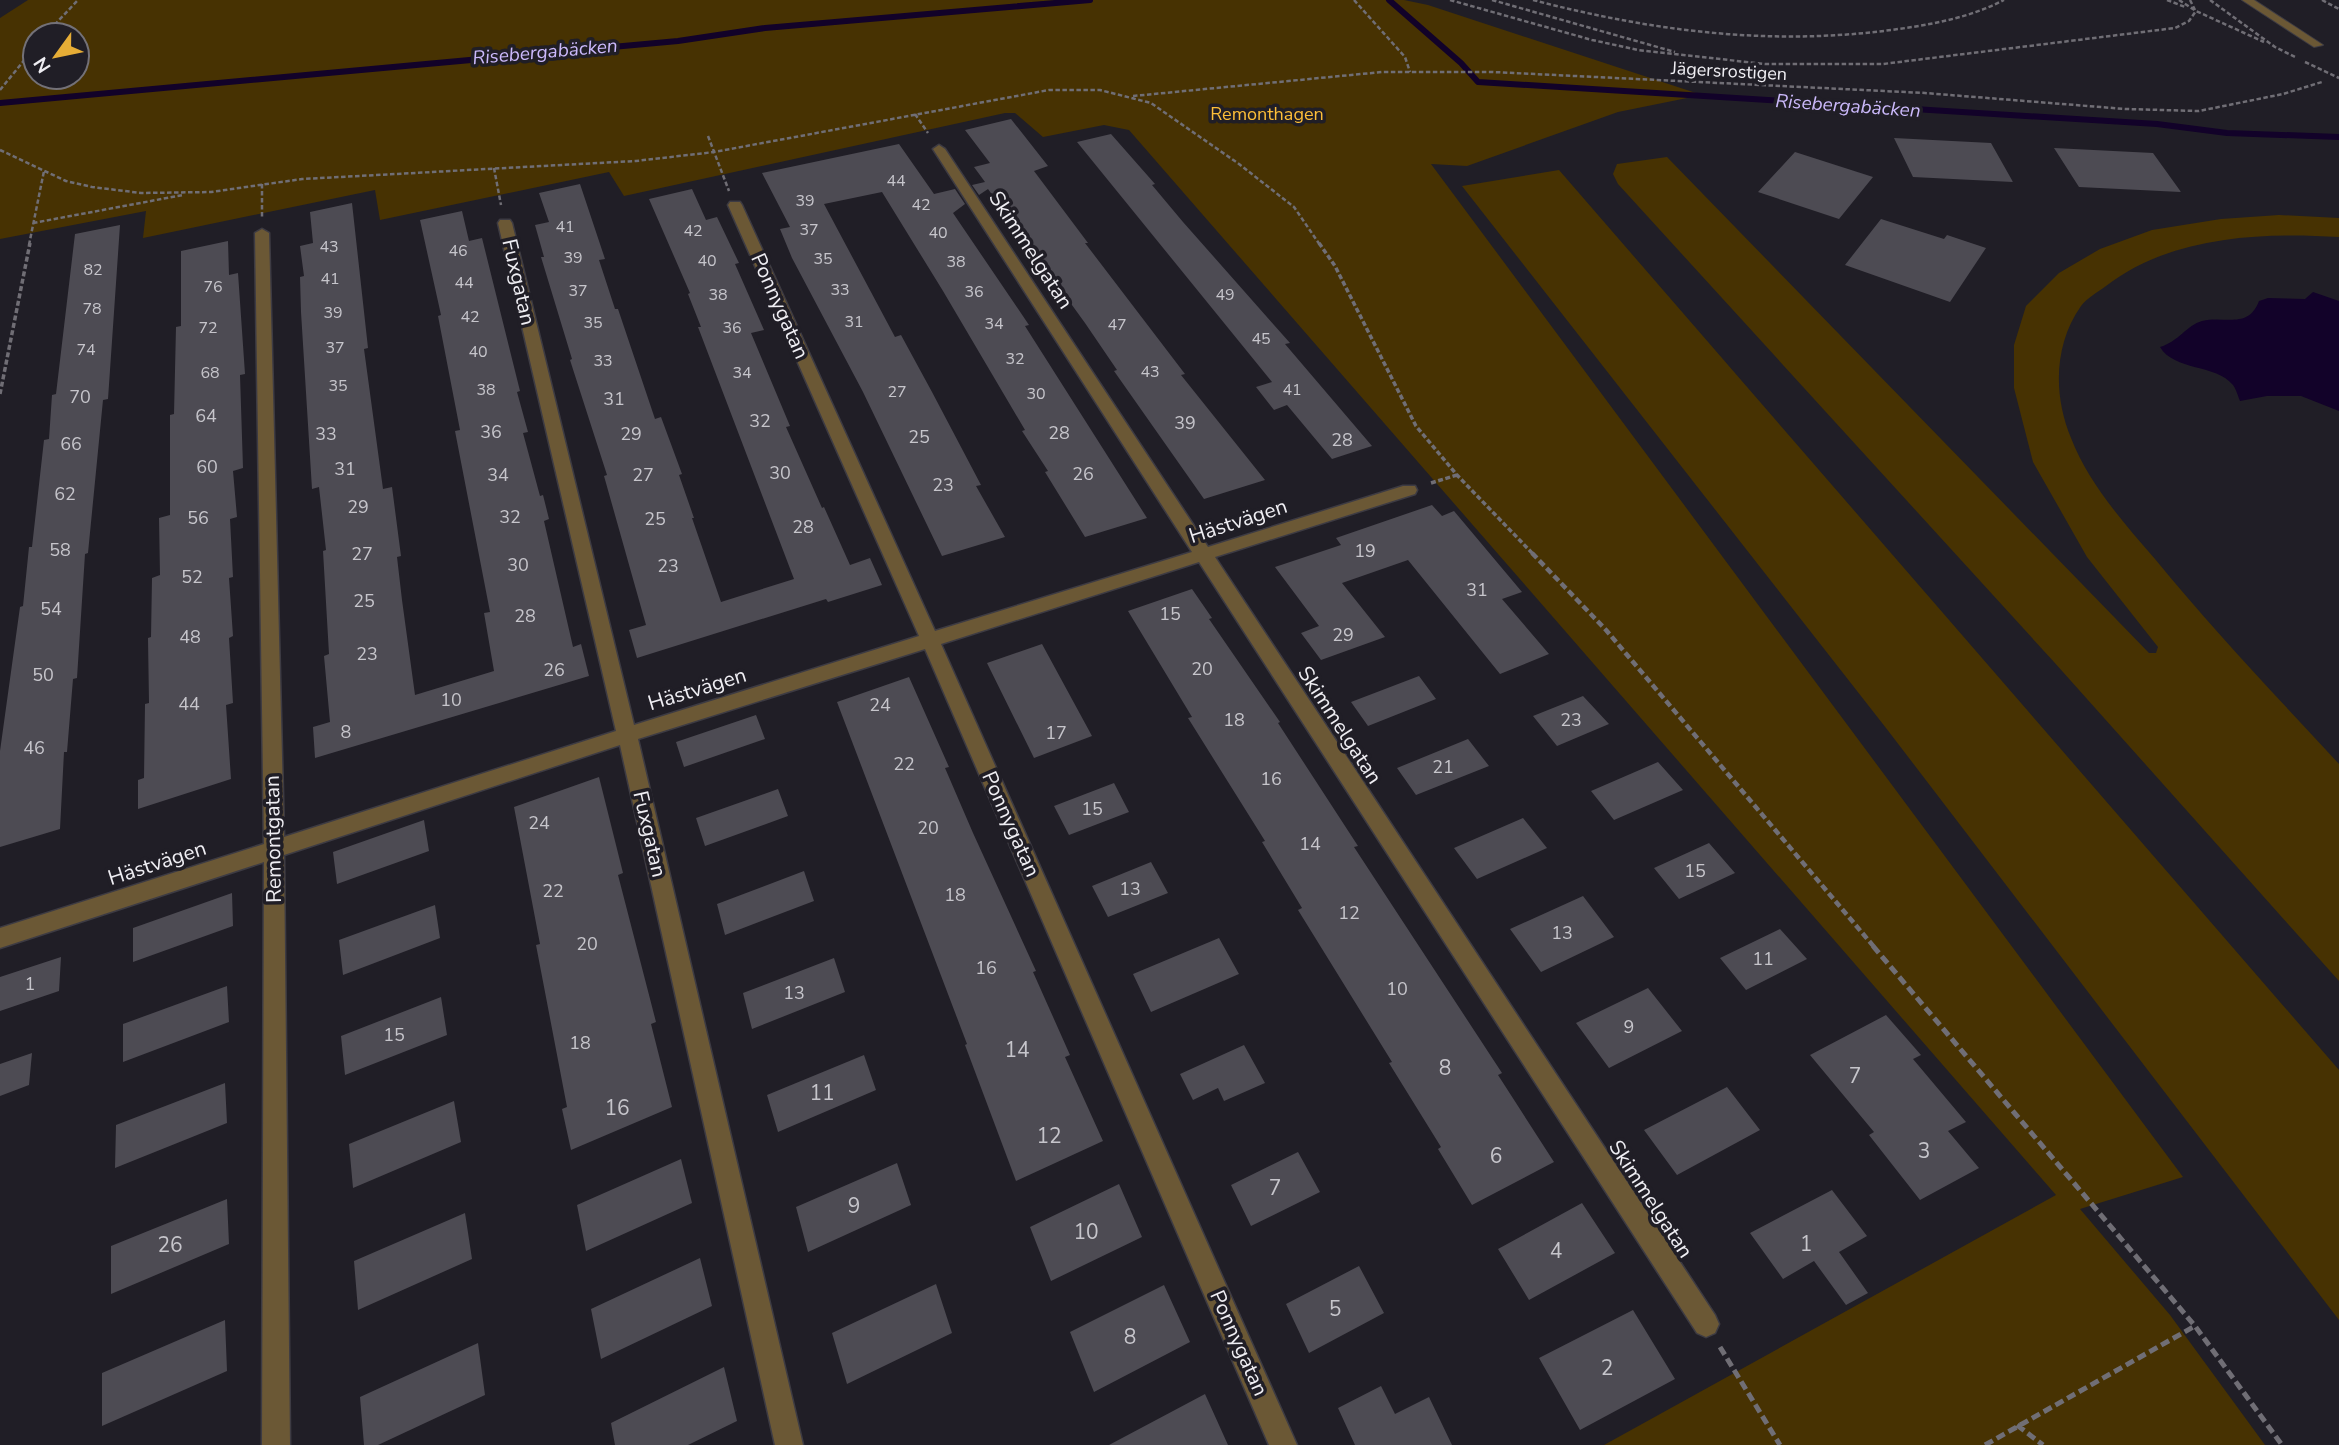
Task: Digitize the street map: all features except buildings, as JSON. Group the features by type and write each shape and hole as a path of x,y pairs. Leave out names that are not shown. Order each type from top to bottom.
{"street":[{"name":"Skimmelgatan","path":"939,149 1202,556 1706,1324"},
{"name":"Ponnygatan","path":"735,205 930,640 1283,1445"},
{"name":"Fuxgatan","path":"505,223 627,735 789,1445"},
{"name":"Remontgatan","path":"262,233 274,849 276,1445"},
{"name":"Hästvägen","path":"0,938 627,735 1409,490"}],"lane":[{"path":"2247,0 2318,45"}],"path":[{"path":"59,21 79,0"},
{"path":"1353,0 1405,57 1410,72"},
{"path":"1450,0 1592,40 1693,57 1765,64 1883,64 2175,28 2189,21 2196,11"},
{"path":"1492,0 1693,57"},
{"path":"1533,0 1617,21 1669,29 1798,38 1844,36 1936,23 1971,15 2004,0"},
{"path":"2167,0 2274,47"},
{"path":"2179,0 2196,11"},
{"path":"2190,0 2196,11"},
{"path":"2322,0 2339,9"},
{"path":"1,88 21,64"},
{"name":"Jägersrostigen","path":"1132,96 1272,81 1410,72 1493,72 1925,93 2199,111 2283,94 2322,82"},
{"path":"33,223 197,192 302,179 636,161 714,152 1049,90 1074,88 1132,96 1151,103 1206,140 1294,207 1335,266 1416,426 1457,475 1606,630 2195,1326 2282,1445"},
{"path":"708,136 735,205"},
{"path":"0,150 66,181 141,193 197,192"},
{"path":"494,169 505,223"},
{"path":"0,394 44,171"},
{"path":"262,184 262,233"},
{"path":"1706,1324 1780,1445"},
{"path":"1985,1445 2195,1326"},
{"path":"2017,1426 2043,1445"}],"green space":[{"name":"Remonthagen","path":"28,0 1404,0 1428,5 1702,95 1618,112 1467,166 1431,164 2183,1177 2080,1209 2170,1315 2265,1445 1604,1445 2056,1195 1129,130 1104,125 1043,137 1015,113 1005,113 624,196 609,172 380,220 375,190 143,238 146,211 0,239 0,18"},
{"path":"1667,157 2149,653 2156,653 2158,647 2087,557 2033,462 2014,388 2014,345 2026,306 2059,273 2100,249 2152,230 2221,219 2279,215 2339,218 2339,237 2278,236 2217,241 2187,247 2131,269 2081,306 2072,321 2061,353 2059,387 2065,422 2078,455 2108,502 2200,612 2339,764 2339,981 2054,662 1618,184 1613,174 1617,164"},
{"path":"1559,170 2339,1070 2339,1320 1886,728 1462,186"}],"shaded area":[{"path":"2313,292 2339,301 2339,411 2301,396 2267,396 2240,401 2234,387 2226,378 2175,360 2166,355 2160,347 2202,321 2235,320 2249,316 2259,301 2268,298 2305,299"}],"waterway":[{"name":"Risebergabäcken","path":"0,103 678,41 765,28 1090,0"},
{"name":"Risebergabäcken","path":"1389,0 1461,63 1478,82 2157,124 2227,133 2339,137"}]}
